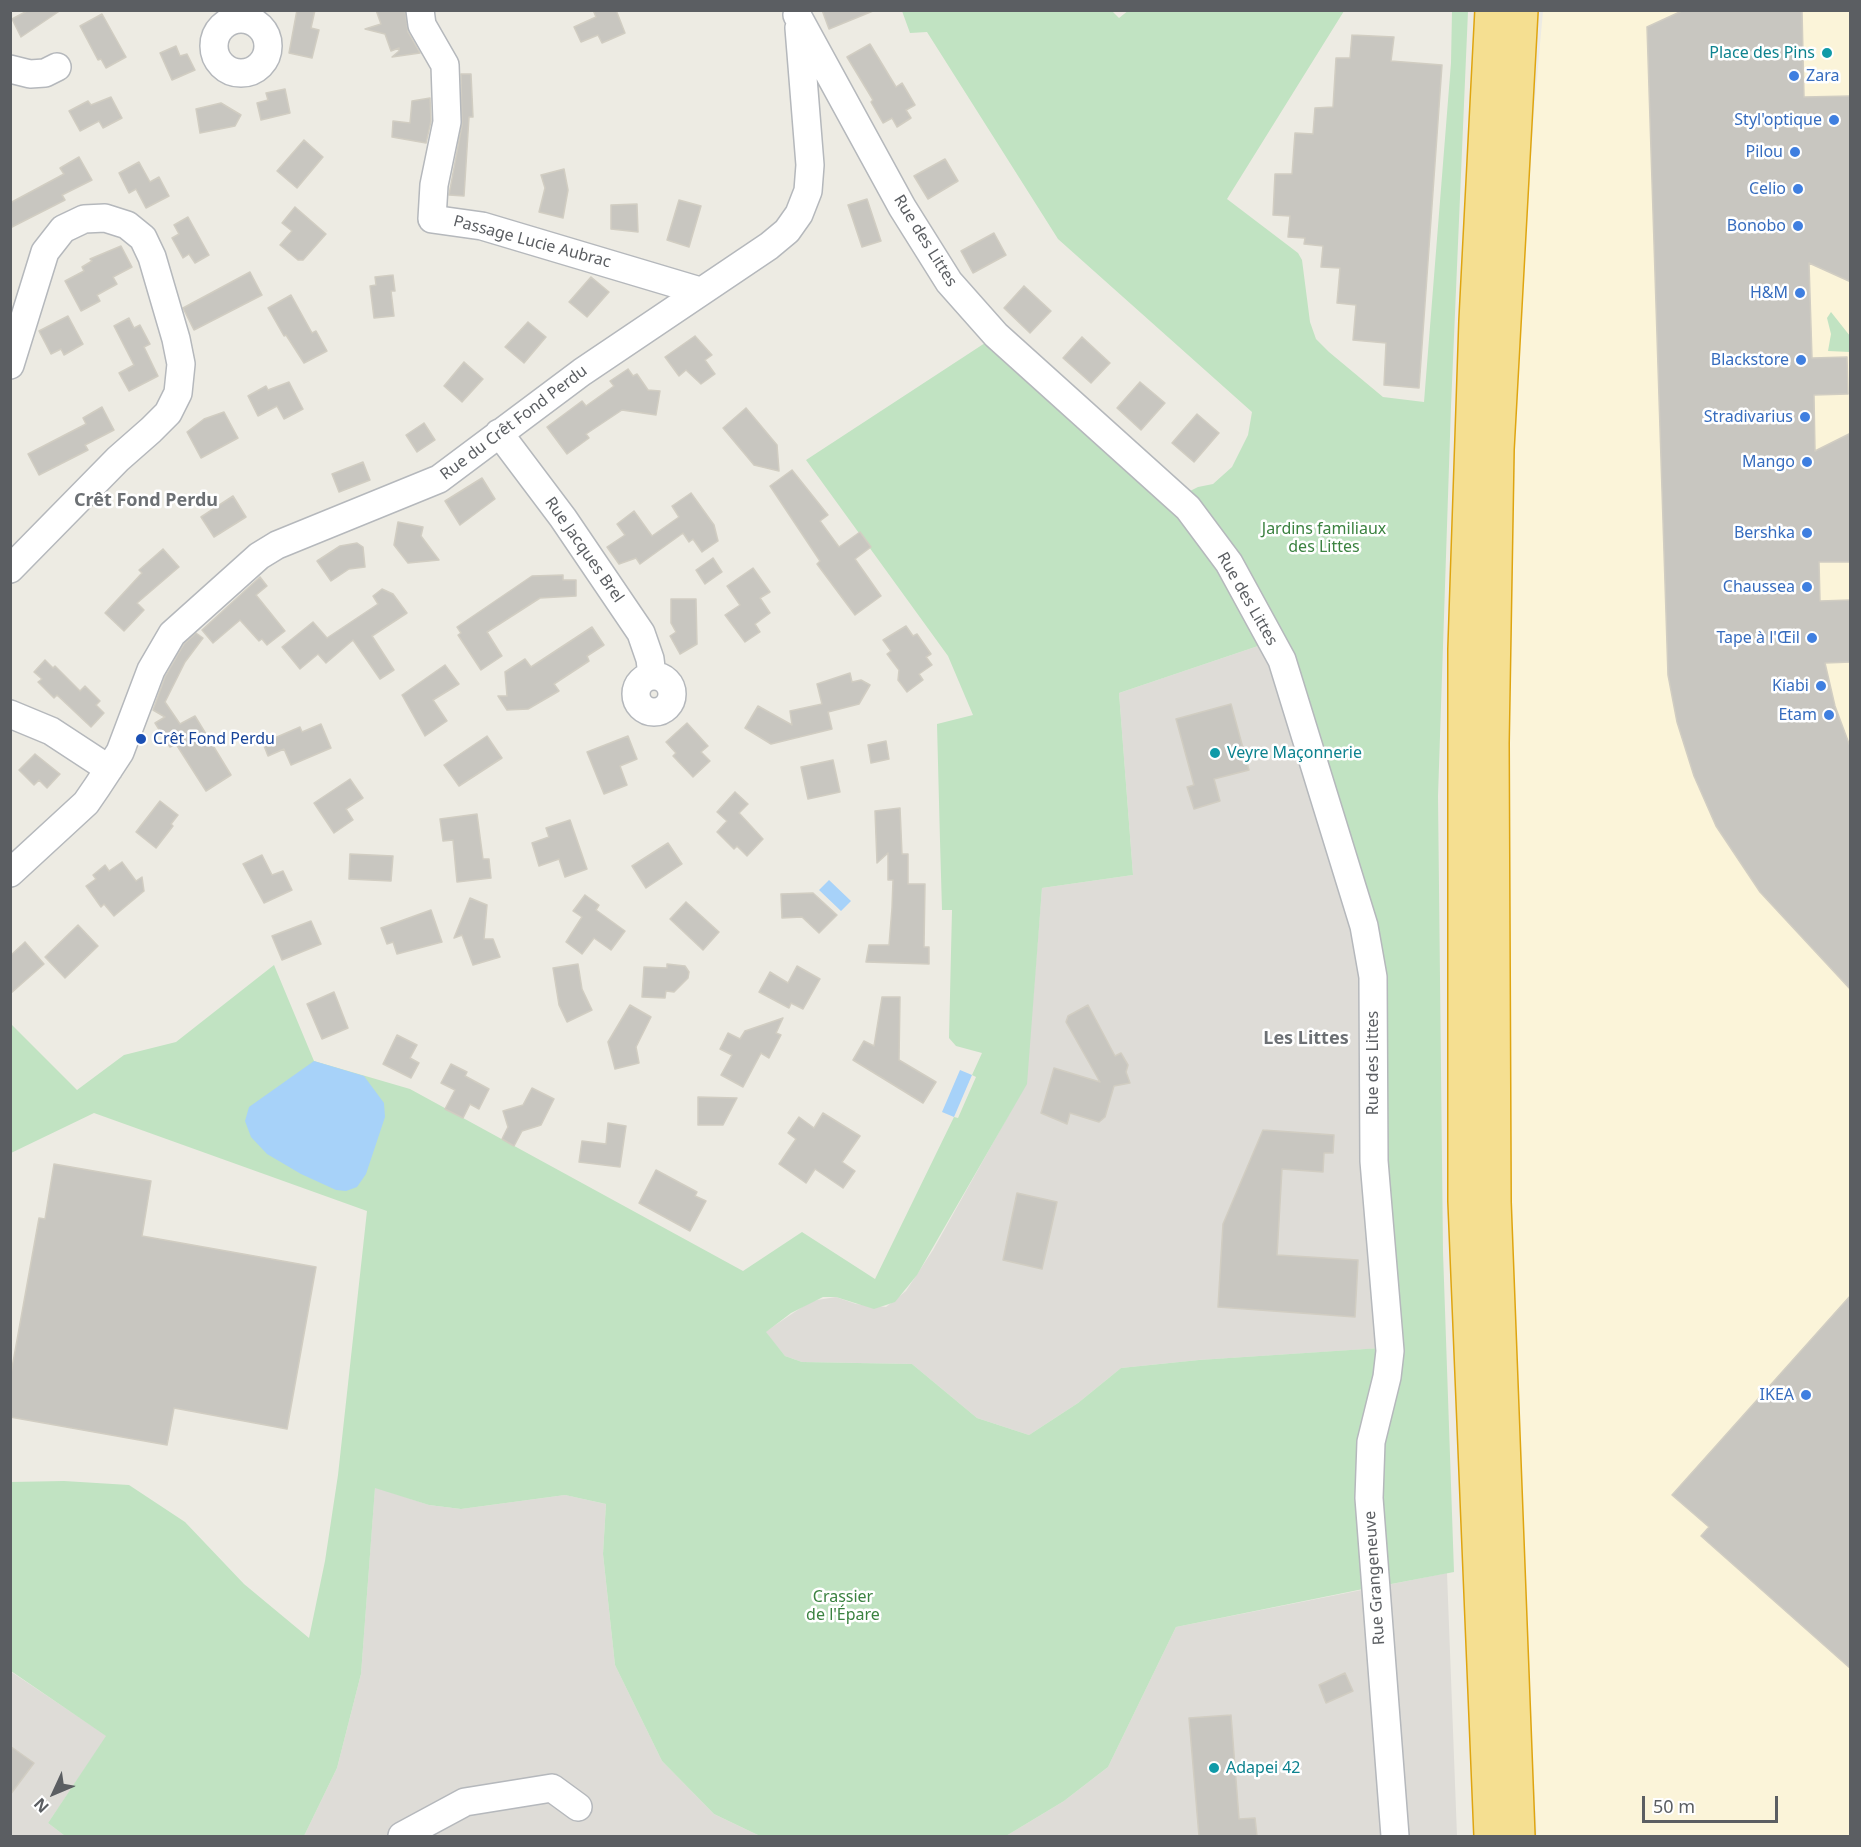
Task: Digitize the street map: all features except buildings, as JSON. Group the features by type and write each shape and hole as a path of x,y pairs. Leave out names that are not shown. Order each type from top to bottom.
{"highway":[{"path":"1491,1836 1465,1201 1465,649 1476,321 1492,10"},
{"path":"1518,1836 1494,1202 1492,743 1498,437 1521,10"}],"street":[{"name":"Passage Lucie Aubrac","path":"420,10 422,25 445,65 446,72 447,122 434,185 432,219 482,226 700,291"},
{"name":"Rue du Crêt Fond Perdu","path":"10,873 86,803 109,770 131,728 151,670 172,634 249,564 278,545 439,479 582,372 788,231 800,214 808,191 810,165 797,13"},
{"name":"Rue des Littes","path":"797,13 902,207 949,282 996,335 1188,508 1228,563 1282,660 1364,926 1373,977 1374,1161 1388,1322"},
{"path":"10,69 30,74 45,73 57,67"},
{"path":"10,365 45,252 63,229 84,219 105,218 127,225 143,238 152,257 176,339 181,364 178,393 168,413 118,459 10,569"},
{"name":"Rue Jacques Brel","path":"500,433 569,526 641,633 650,659 652,676"},
{"path":"10,714 51,731 109,770"},
{"name":"Rue Grangeneuve","path":"1388,1322 1389,1363 1371,1442 1369,1498 1395,1836"},
{"path":"402,1836 465,1802 552,1788 578,1807"}],"shaded area":[{"path":"1543,11 1850,11 1850,1836 1537,1836 1522,1566 1510,1173 1507,866 1516,390 1534,112"},
{"path":"1279,632 1350,857 1398,1347 1199,1360 1121,1368 1078,1403 1029,1435 977,1418 912,1364 802,1362 785,1356 765,1332 811,1301 836,1297 856,1304 886,1307 906,1291 933,1250 1026,1084 1042,888 1133,875 1119,693 1258,646"},
{"path":"375,1487 429,1505 461,1509 565,1495 606,1504 603,1554 615,1665 662,1761 714,1814 760,1836 304,1836 337,1768 361,1674"},
{"path":"1447,1573 1457,1836 1006,1836 1064,1801 1108,1767 1176,1627"},
{"path":"10,1671 107,1736 48,1823 65,1836 11,1836"}],"green space":[{"path":"1111,10 1119,18 1129,10 1344,11 1227,199 1298,253 1302,260 1310,322 1316,339 1383,397 1424,402 1451,63 1452,11 1468,11 1451,406 1438,796 1443,1252 1454,1572 1386,1585 1379,1548 1384,1194 1383,969 1279,632 1258,646 1119,693 1133,875 1042,888 1027,1084 917,1275 895,1302 874,1309 836,1297 823,1297 791,1313 766,1332 785,1356 802,1362 912,1364 977,1418 1029,1435 1078,1403 1121,1368 1199,1360 1381,1348 1368,1588 1176,1627 1108,1767 1064,1801 1006,1836 760,1836 714,1814 662,1761 615,1665 603,1554 606,1504 565,1495 461,1509 429,1505 375,1488 361,1674 337,1768 304,1836 65,1836 48,1823 106,1736 11,1671 11,1482 64,1481 129,1485 185,1522 244,1584 309,1638 325,1561 338,1475 367,1211 94,1113 11,1153 11,1024 77,1090 124,1055 176,1042 274,965 314,1061 410,1089 743,1271 802,1232 875,1279 954,1117 958,1118 976,1077 972,1075 982,1053 956,1046 949,1038 952,910 942,910 940,841 937,724 973,715 948,656 806,460 985,343 1166,503 1198,487 1213,484 1232,467 1248,435 1252,412 1058,239 927,32 910,33 902,11"},
{"path":"1831,312 1850,336 1850,352 1828,351 1831,334 1827,318"}],"water":[{"path":"829,880 851,901 841,911 819,890"},
{"path":"314,1061 364,1076 384,1103 385,1117 366,1174 357,1187 346,1191 336,1190 301,1174 267,1154 251,1137 245,1121 249,1107"},
{"path":"960,1070 972,1075 954,1117 942,1112"}],"place":[{"name":"Place des Pins","path":"1827,53"},
{"name":"Zara","path":"1794,76"},
{"name":"Styl'optique","path":"1834,120"},
{"name":"Pilou","path":"1795,152"},
{"name":"Celio","path":"1798,189"},
{"name":"Bonobo","path":"1798,226"},
{"name":"H&M","path":"1800,293"},
{"name":"Blackstore","path":"1801,360"},
{"name":"Stradivarius","path":"1805,417"},
{"name":"Mango","path":"1807,462"},
{"name":"Bershka","path":"1807,533"},
{"name":"Chaussea","path":"1807,587"},
{"name":"Tape à l'Œil","path":"1812,638"},
{"name":"Kiabi","path":"1821,686"},
{"name":"Etam","path":"1829,715"},
{"name":"Crêt Fond Perdu","path":"141,739"},
{"name":"Veyre Maçonnerie","path":"1215,753"},
{"name":"IKEA","path":"1806,1395"},
{"name":"Adapei 42","path":"1214,1768"}],"district":[{"name":"Crêt Fond Perdu","path":"146,501"},
{"name":"Les Littes","path":"1306,1039"}],"park label":[{"name":"Jardins familiaux des Littes","path":"1324,538"},
{"name":"Crassier de l'Épare","path":"843,1606"}]}
